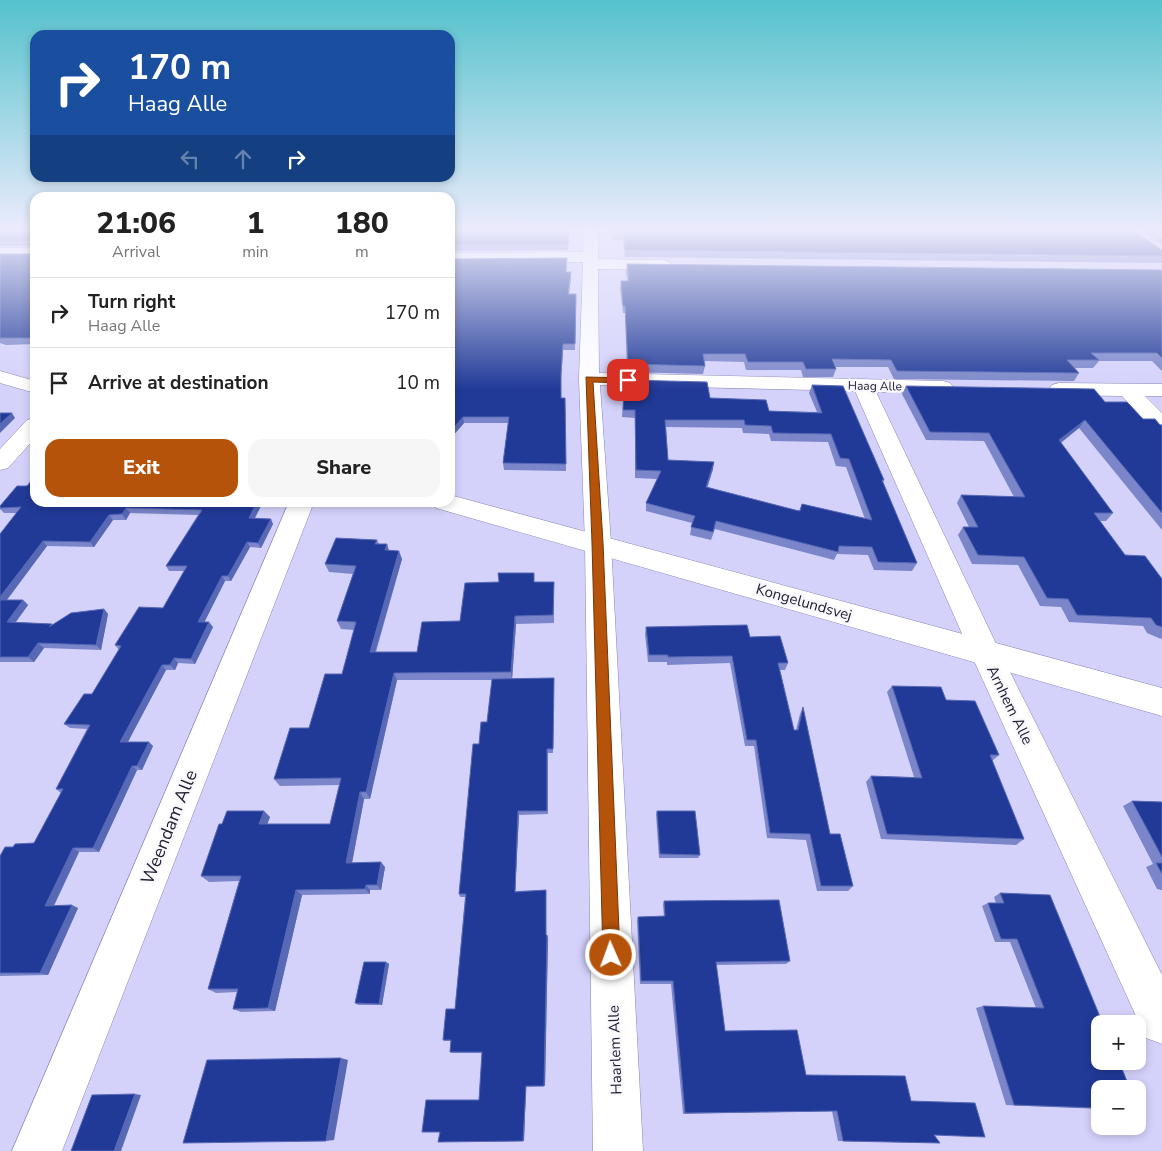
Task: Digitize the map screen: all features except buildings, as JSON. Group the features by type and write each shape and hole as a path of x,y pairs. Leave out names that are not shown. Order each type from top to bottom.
{"street":[{"name":"Haarlem Alle","path":"590,283 589,379 598,543 618,1151"},
{"path":"0,377 30,386"},
{"name":"Haag Alle","path":"589,379 961,388"},
{"name":"Arnhem Alle","path":"863,386 986,654 1162,1022"},
{"path":"1040,389 1162,390"},
{"path":"1128,390 1162,426"},
{"path":"0,463 30,430"},
{"name":"Kongelundsvej","path":"455,504 1162,702"},
{"name":"Weendam Alle","path":"37,1151 300,507"}],"route":[{"path":"611,955 598,543 589,379 628,380"}]}
